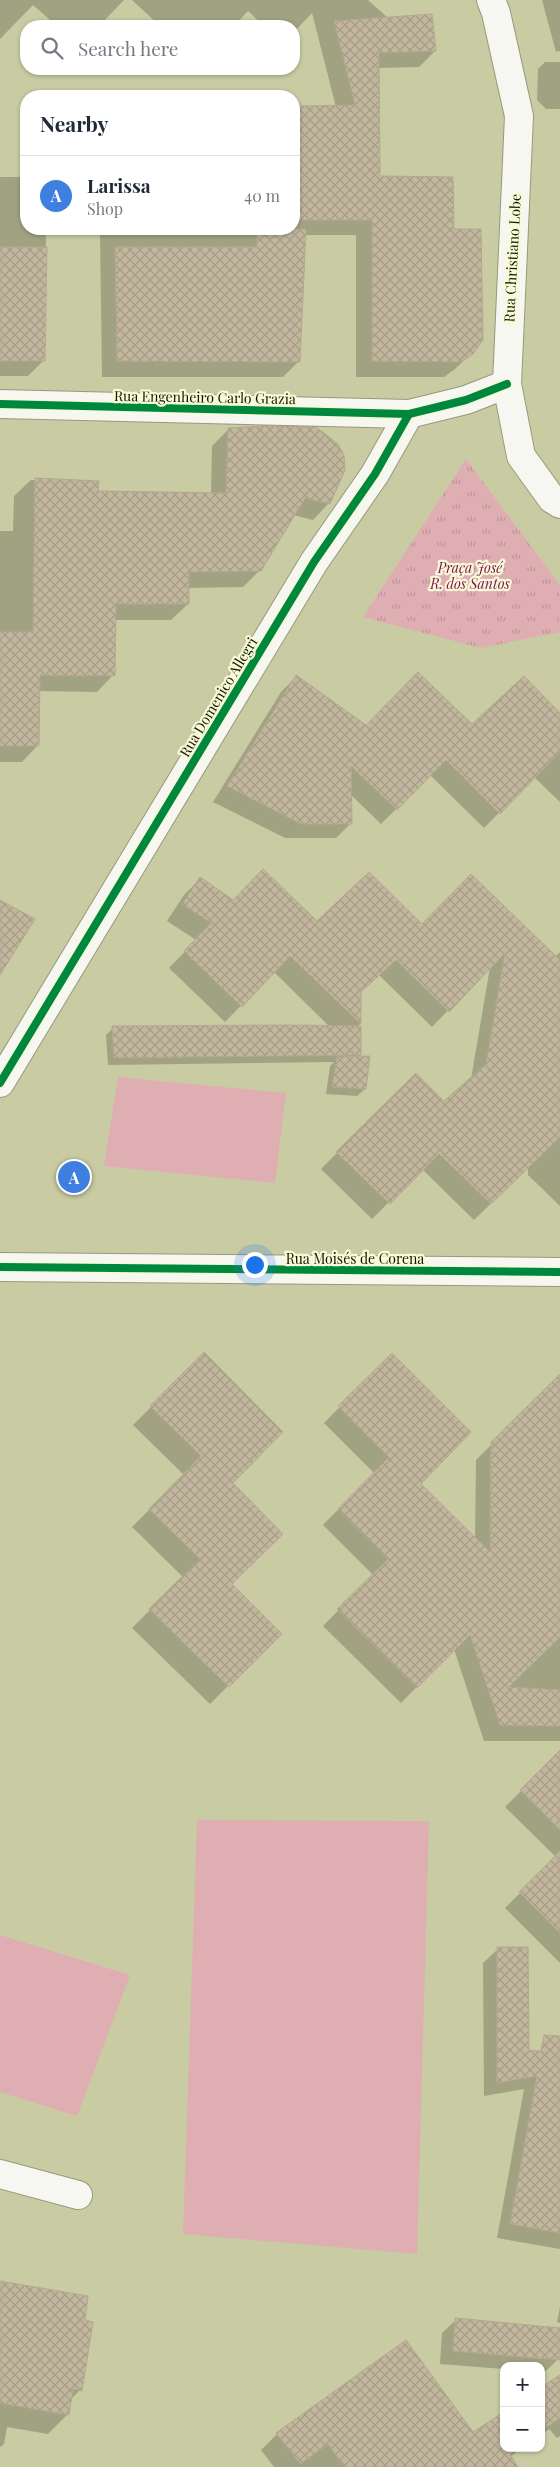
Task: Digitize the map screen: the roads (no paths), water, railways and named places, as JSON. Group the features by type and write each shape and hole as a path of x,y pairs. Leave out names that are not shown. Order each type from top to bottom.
{"street":[{"name":"Rua Christiano Lobe","path":"491,0 496,14 519,116 507,384 521,456 552,499 560,504"},
{"path":"409,414 466,400 507,384"},
{"name":"Rua Engenheiro Carlo Grazia","path":"0,404 409,414"},
{"name":"Rua Domenico Allegri","path":"0,1083 314,562 375,474 409,414"},
{"name":"Rua Moisés de Corena","path":"0,1267 560,1272"},
{"path":"0,2174 78,2195"}],"place":[{"name":"Larissa","path":"74,1177"}],"park label":[{"name":"Praça José R. dos Santos","path":"470,576"}]}
